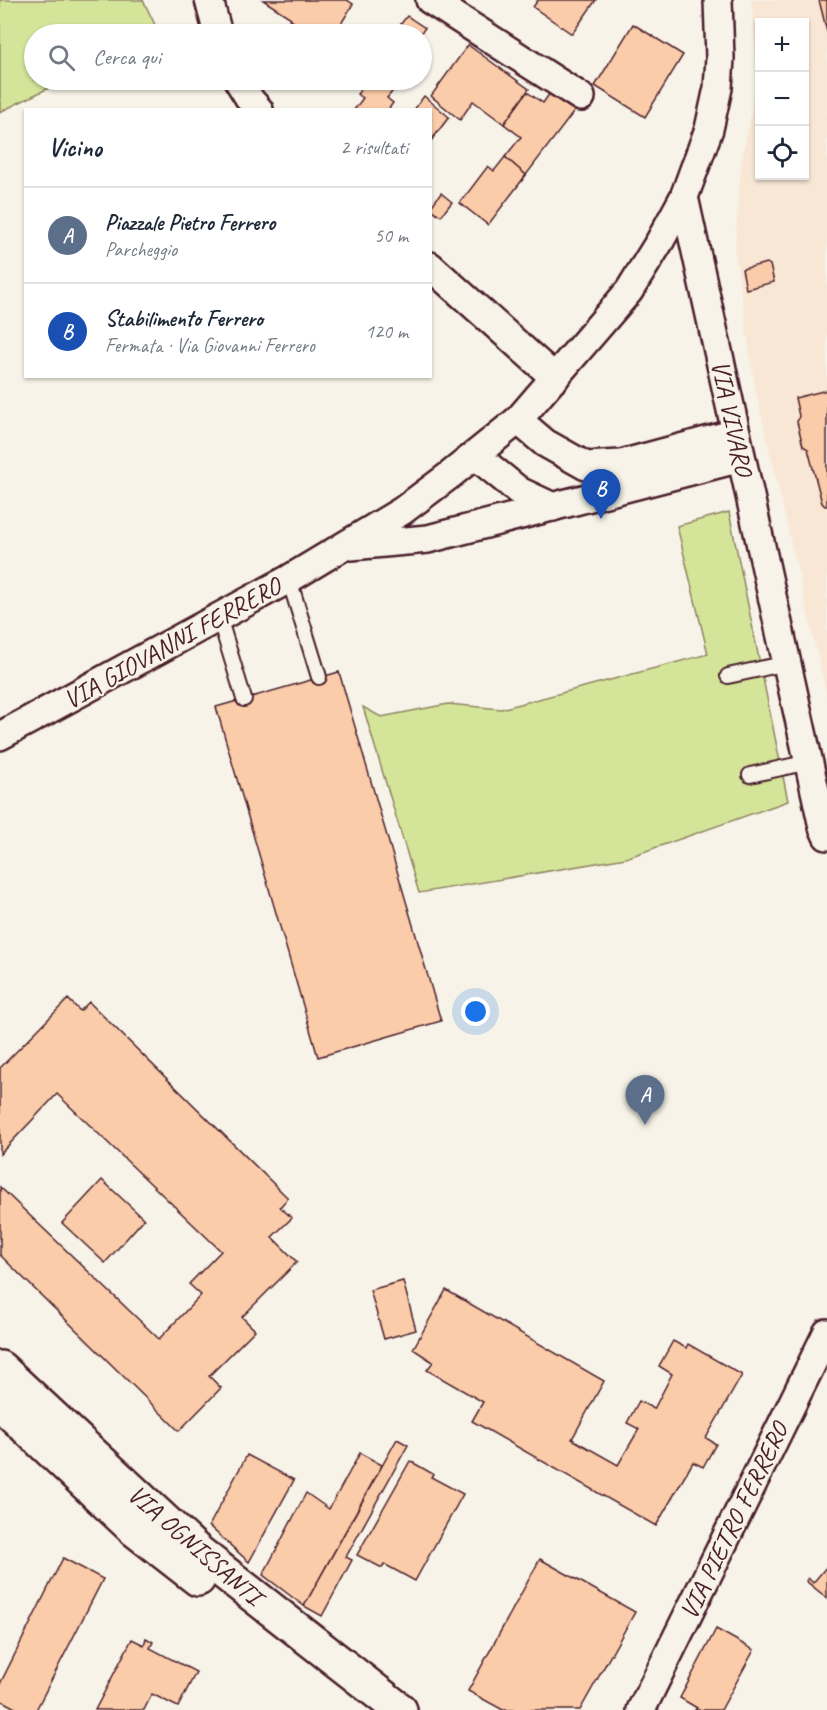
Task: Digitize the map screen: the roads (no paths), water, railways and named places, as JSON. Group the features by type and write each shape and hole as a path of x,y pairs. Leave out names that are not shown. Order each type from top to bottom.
{"main road":[{"name":"VIA OGNISSANTI","path":"0,1368 198,1552 400,1710"},
{"name":"VIA OGNISSANTI","path":"0,1403 134,1529 369,1710"}],"street":[{"path":"209,0 215,24"},
{"path":"430,0 581,97"},
{"path":"684,197 709,129 718,88 720,58 718,0"},
{"path":"244,90 258,108"},
{"name":"VIA GIOVANNI FERRERO","path":"0,736 289,579 402,511 475,455 518,420 629,291 684,197"},
{"name":"VIA VIVARO","path":"684,197 827,836"},
{"path":"432,268 555,378"},
{"path":"518,420 545,442 586,466 621,464 738,445"},
{"name":"VIA GIOVANNI FERRERO","path":"343,547 428,538 553,507 738,445"},
{"path":"475,455 519,491 553,507"},
{"name":"VIA PIETRO FERRERO","path":"640,1710 827,1333"}],"lane":[{"path":"289,579 319,678"},
{"path":"219,617 244,699"},
{"path":"728,676 787,663"},
{"path":"750,775 809,762"}],"place":[{"name":"Stabilimento Ferrero","path":"601,519"},
{"name":"Piazzale Pietro Ferrero","path":"645,1125"}]}
